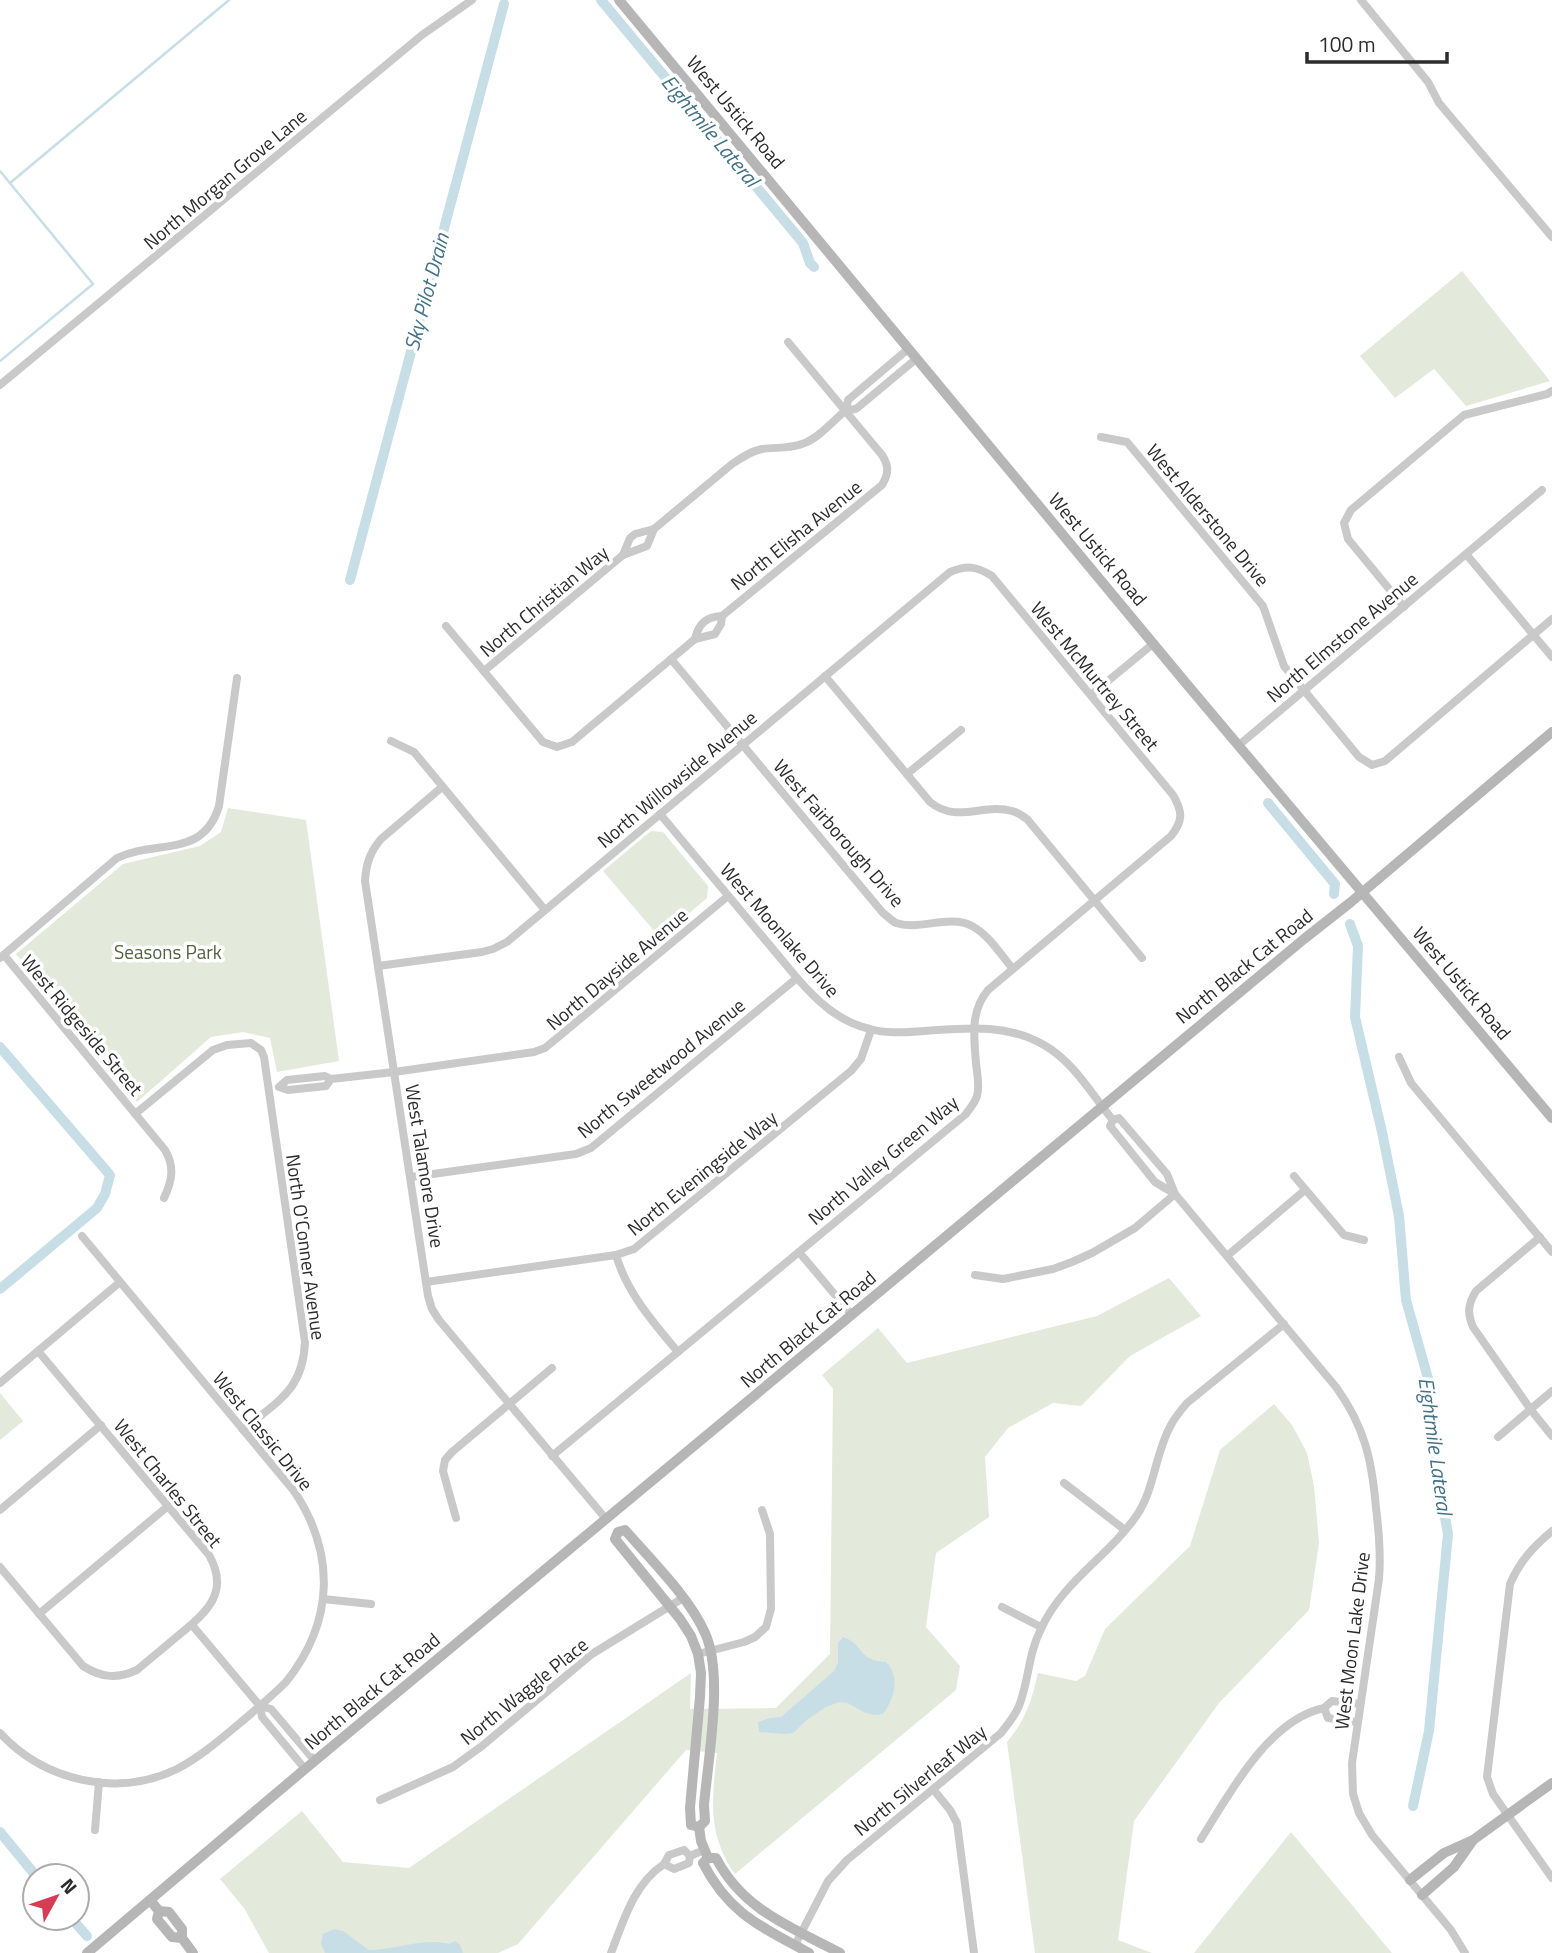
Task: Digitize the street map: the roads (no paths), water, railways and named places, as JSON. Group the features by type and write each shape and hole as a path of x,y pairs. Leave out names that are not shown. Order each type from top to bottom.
{"main road":[{"name":"West Ustick Road","path":"619,0 1552,1118"},
{"name":"North Black Cat Road","path":"87,1953 1552,732"},
{"path":"606,1520 618,1532"},
{"path":"618,1532 625,1530 683,1598 704,1630 710,1650 714,1699 704,1805 705,1821 699,1827"},
{"path":"618,1532 615,1539 691,1636 698,1654 701,1673 700,1697 690,1808 691,1825 699,1827"},
{"path":"1410,1880 1444,1853 1473,1840 1552,1783"},
{"path":"699,1827 706,1854 703,1863 730,1903 760,1927 809,1953"},
{"path":"1422,1895 1454,1867 1473,1840"},
{"path":"706,1854 716,1858 729,1880 761,1910 840,1953"},
{"path":"150,1900 159,1911 158,1919 172,1937 182,1938 193,1953"}],"street":[{"name":"North Morgan Grove Lane","path":"0,386 422,36 472,0"},
{"path":"1361,0 1428,82 1439,103 1552,237"},
{"path":"788,342 846,410"},
{"name":"North Christian Way","path":"846,410 848,400 908,349"},
{"name":"North Christian Way","path":"623,555 630,538 654,529 742,457 760,450 806,443 846,410 856,409 916,359"},
{"path":"1404,607 1348,539 1345,523 1351,510 1464,415 1552,391"},
{"name":"North Elisha Avenue","path":"695,639 703,621 722,616 882,485 887,477 887,464 846,410"},
{"name":"West Alderstone Drive","path":"1101,437 1127,442 1263,606 1284,666 1359,757 1372,765 1385,761 1533,635"},
{"name":"North Elmstone Avenue","path":"1239,745 1542,490"},
{"name":"North Christian Way","path":"484,671 623,555 647,546 654,529"},
{"path":"1466,554 1552,657"},
{"name":"North Willowside Avenue","path":"378,966 493,949 507,942 950,572 972,566"},
{"name":"West McMurtrey Street","path":"972,566 992,576 1172,795 1181,816"},
{"name":"North Elisha Avenue","path":"484,671 543,742 556,747 572,742 695,639 715,634 722,616"},
{"path":"1533,635 1552,619"},
{"path":"446,626 484,671"},
{"path":"1091,695 1154,643"},
{"name":"West Fairborough Drive","path":"671,659 883,913 896,923 953,922 970,925 984,935 1013,969"},
{"path":"825,676 906,774 938,808 949,813 1015,811 1027,819 1142,958"},
{"path":"2,957 117,858 139,850 190,842 208,829 219,806 237,678"},
{"path":"906,774 961,730"},
{"path":"391,741 414,752 545,910"},
{"name":"West Talamore Drive","path":"442,788 381,839 369,858 365,881 432,1309 606,1520"},
{"name":"West Moonlake Drive","path":"660,814 813,997 832,1012 871,1030 905,1032 975,1027 1010,1031 1045,1046 1069,1065 1113,1120"},
{"name":"North Valley Green Way","path":"552,1455 965,1114 974,1103 977,1093 975,1013 980,999 1171,836 1179,827 1181,816"},
{"name":"North Dayside Avenue","path":"268,1088 279,1087 287,1080 325,1076 331,1079 394,1072 534,1052 545,1048 728,896"},
{"name":"West Ridgeside Street","path":"2,957 166,1150 172,1168 164,1198"},
{"name":"North Sweetwood Avenue","path":"411,1177 576,1153 590,1148 797,978"},
{"name":"North Eveningside Way","path":"426,1282 615,1255 634,1249 840,1081 861,1059 871,1030"},
{"name":"North O'Conner Avenue","path":"135,1114 213,1050 244,1042 257,1046 264,1056 305,1342 304,1361 297,1380 284,1396 243,1430"},
{"path":"1399,1057 1412,1083 1552,1252"},
{"name":"West Moon Lake Drive","path":"1175,1194 1167,1174 1159,1164 1119,1118 1113,1120 1110,1126 1156,1182 1175,1194 1345,1399 1355,1416 1369,1451 1380,1560 1357,1722 1351,1775 1353,1794 1359,1813 1371,1835 1451,1930 1465,1953"},
{"path":"1294,1176 1344,1235 1364,1240"},
{"path":"1227,1256 1305,1190"},
{"path":"975,1275 1003,1279 1053,1269 1072,1262 1135,1228 1175,1194"},
{"name":"West Classic Drive","path":"0,1733 23,1754 39,1764 78,1779 99,1783 131,1782 174,1770 205,1751 286,1682 305,1656 317,1627 323,1599 323,1558 310,1518 294,1491 82,1236"},
{"path":"1540,1237 1476,1291 1468,1309 1473,1327 1552,1436"},
{"path":"799,1252 852,1315"},
{"path":"615,1255 639,1305 678,1352"},
{"path":"0,1383 120,1282"},
{"name":"North Silverleaf Way","path":"794,1945 835,1872 1002,1733 1019,1706 1031,1654 1041,1627 1064,1592 1125,1530 1138,1513 1146,1497 1166,1435 1176,1416 1283,1324"},
{"name":"West Charles Street","path":"0,1567 83,1666 110,1677 124,1676 137,1670 206,1612 216,1595 218,1580 215,1565 209,1555 38,1350"},
{"path":"456,1518 443,1471 445,1460 552,1368"},
{"path":"1498,1437 1552,1391"},
{"path":"0,1510 101,1425"},
{"path":"1064,1483 1125,1530"},
{"path":"39,1614 168,1506"},
{"path":"698,1654 755,1637 769,1621 770,1534 762,1510"},
{"path":"1552,1531 1528,1552 1517,1567 1510,1584 1487,1777 1493,1794 1552,1878"},
{"name":"North Waggle Place","path":"380,1801 453,1767 592,1654 683,1598"},
{"path":"323,1599 370,1604"},
{"path":"1002,1607 1041,1627"},
{"path":"192,1625 260,1706 262,1717 305,1769"},
{"path":"1201,1839 1246,1770 1292,1722 1332,1701 1360,1704"},
{"path":"260,1706 271,1709 315,1761"},
{"path":"1324,1707 1328,1717 1357,1722"},
{"path":"95,1830 99,1783"},
{"path":"933,1789 957,1823 974,1953"},
{"path":"611,1953 627,1909 636,1893 664,1864 669,1855 684,1850 690,1856"},
{"path":"690,1856 706,1854"},
{"path":"664,1864 674,1869 689,1863 690,1856"}],"water":[{"path":"843,1637 855,1644 865,1655 876,1661 886,1662 891,1668 894,1688 883,1714 863,1712 848,1703 839,1702 808,1719 793,1733 759,1732 758,1722 781,1717 834,1671 838,1663 838,1643"},
{"path":"334,1929 343,1931 369,1950 430,1942 449,1944 455,1941 463,1953 325,1953 321,1943 323,1934"}],"waterway":[{"path":"10,183 229,0"},
{"name":"Eightmile Lateral","path":"601,0 803,243 814,267"},
{"name":"Sky Pilot Drain","path":"350,580 504,4"},
{"path":"0,171 93,284 0,361"},
{"name":"Eightmile Lateral","path":"1268,803 1335,884 1334,894"},
{"name":"Eightmile Lateral","path":"1350,924 1358,946 1355,1017 1399,1216 1406,1300 1429,1382 1432,1444 1448,1534 1429,1731 1413,1806"},
{"path":"0,1047 110,1175 105,1194 97,1208 0,1289"},
{"path":"0,1832 25,1862"},
{"path":"83,1932 87,1936"}],"park label":[{"name":"Seasons Park","path":"168,952"}]}
